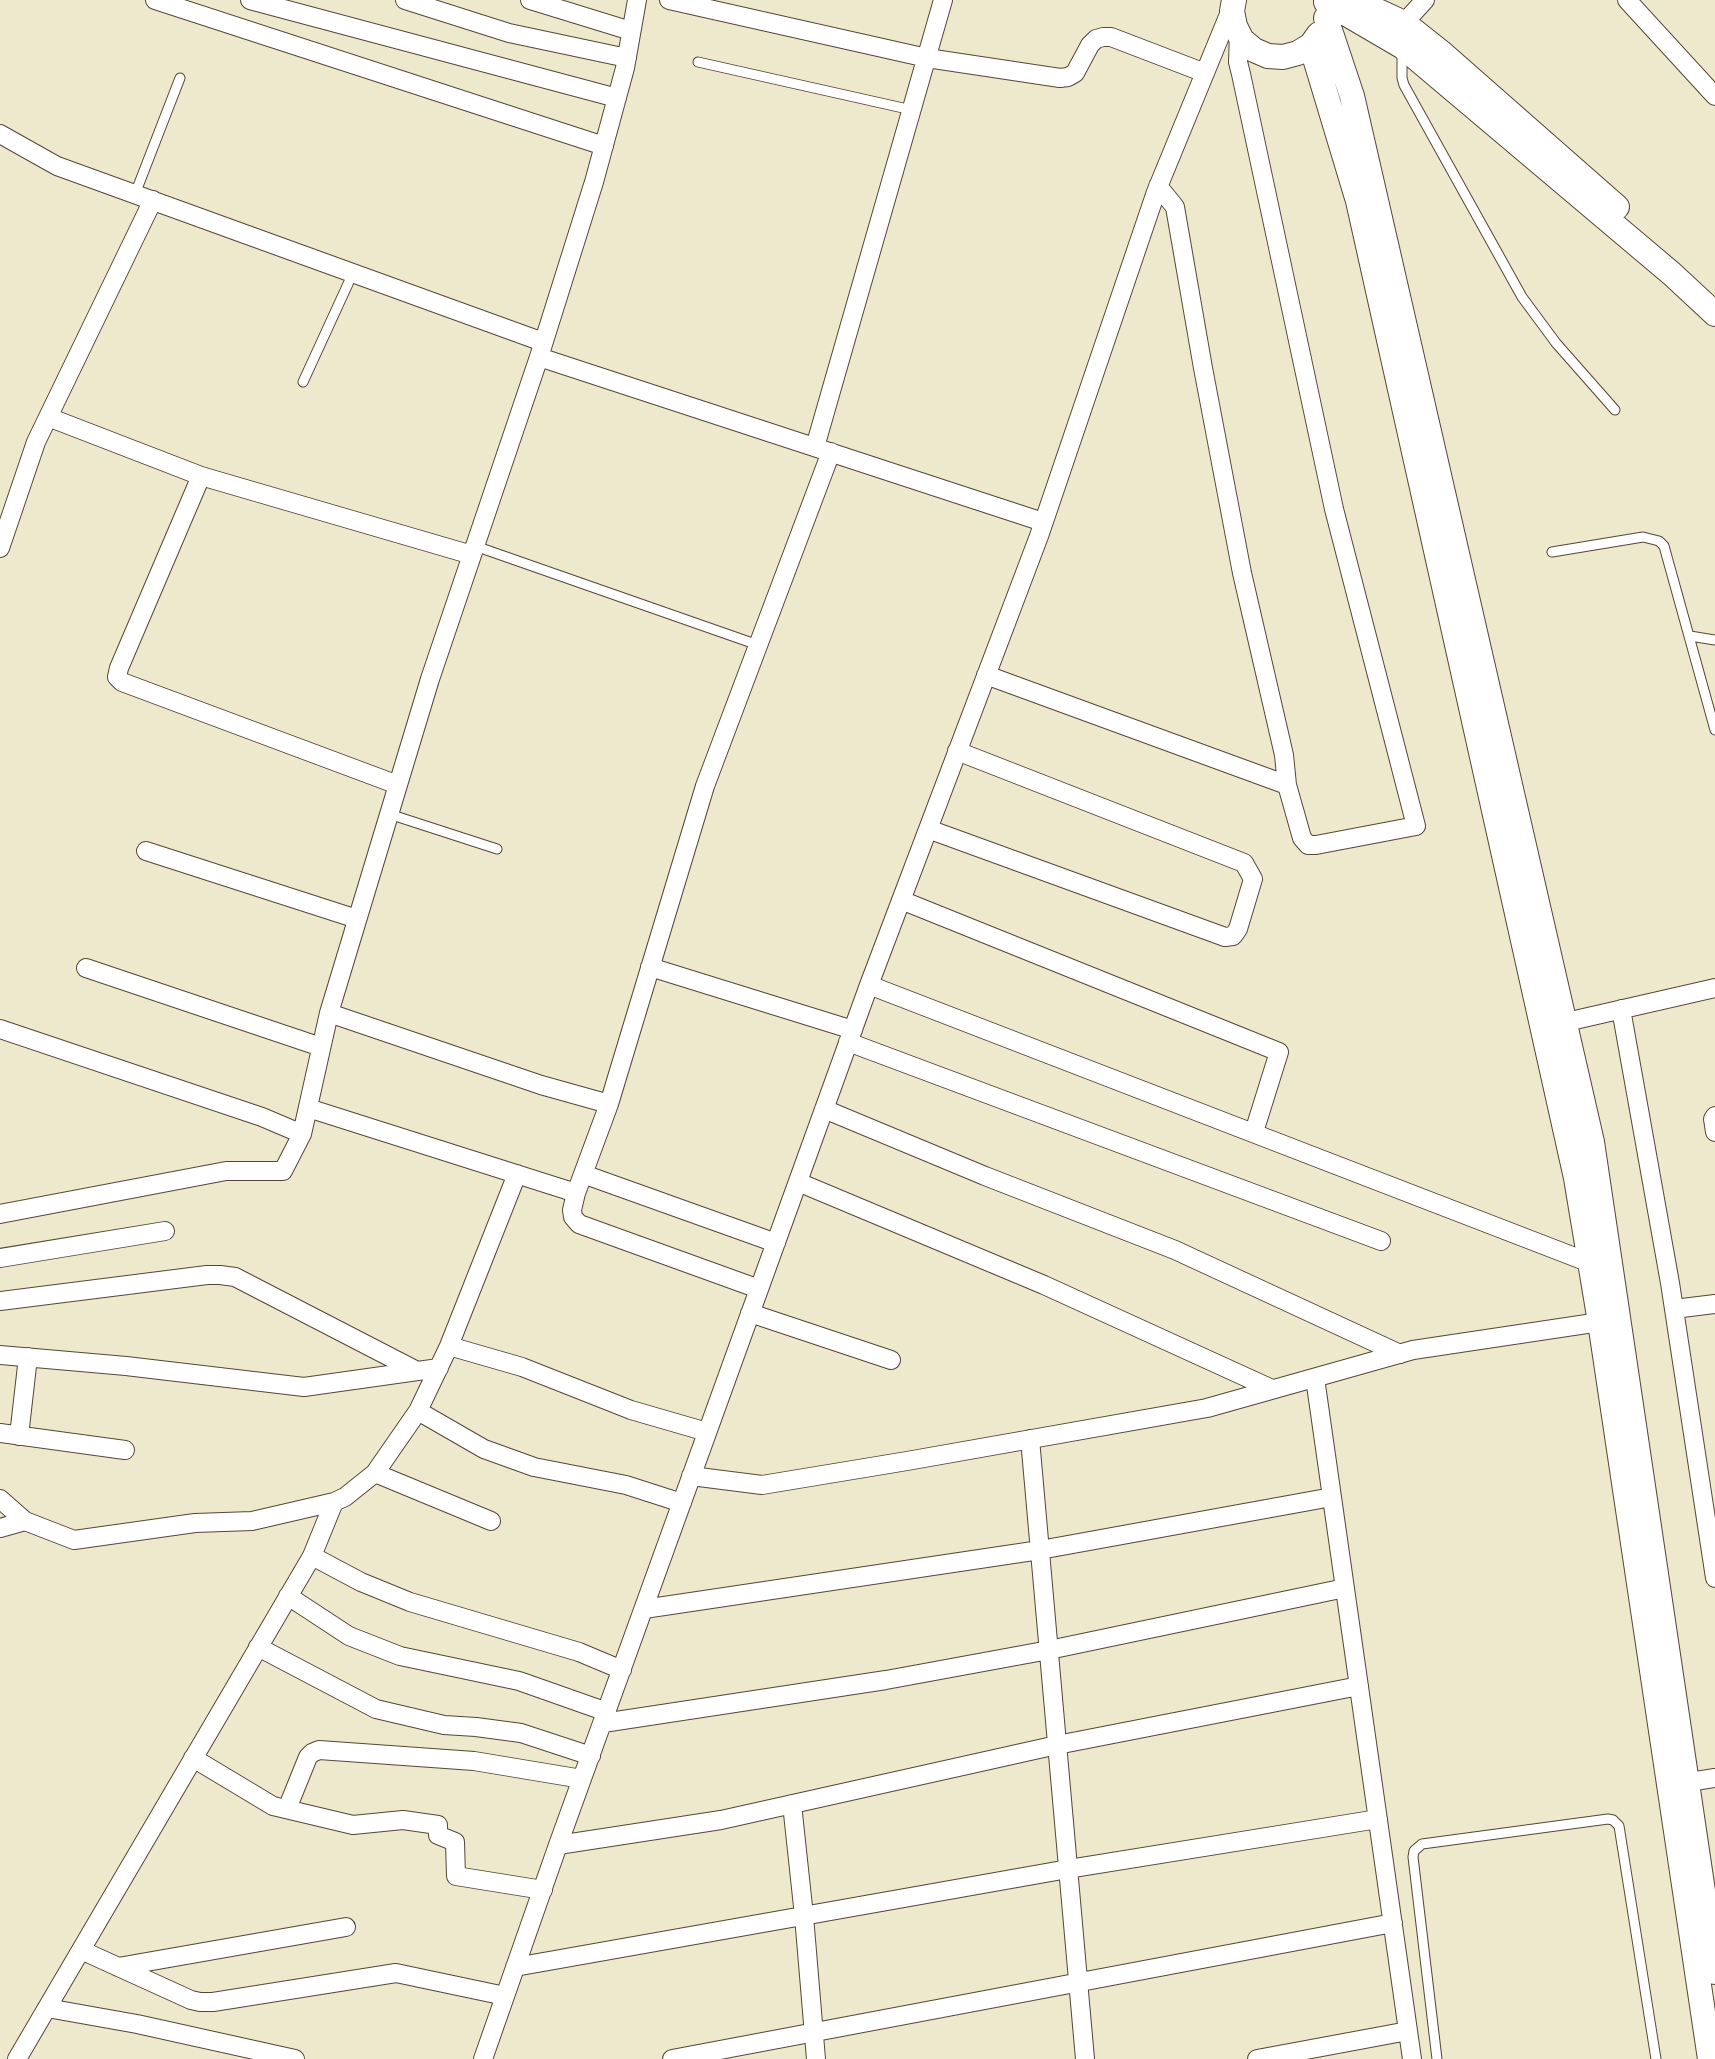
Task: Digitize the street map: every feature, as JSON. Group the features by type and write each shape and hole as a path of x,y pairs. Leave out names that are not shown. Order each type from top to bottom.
{"street":[{"path":"155,0 604,146"},
{"path":"250,0 617,99"},
{"path":"405,0 509,33 627,58"},
{"path":"530,0 632,32"},
{"path":"0,1214 226,1171 283,1171 302,1134 329,1013 430,679 541,349 604,146 627,58 637,0"},
{"path":"669,0 927,58 1060,78 1075,73 1090,45 1096,39 1111,37 1205,74"},
{"path":"759,1289 579,1224 573,1217 572,1210 576,1193 609,1104 705,786 758,645 823,449 943,0"},
{"path":"1354,0 1404,22 1715,292"},
{"path":"1404,22 1425,0"},
{"path":"1627,0 1715,96"},
{"path":"1233,3 1235,26 1242,40 1254,50 1268,56 1284,57 1298,53 1311,45 1321,33 1325,7"},
{"path":"483,2059 869,985 1043,522 1158,186 1233,3"},
{"path":"1325,7 1402,47 1672,274 1715,314"},
{"path":"1325,7 1352,96 1554,1025 1589,1262 1678,1784 1715,1972"},
{"path":"1158,186 1175,207 1242,573 1284,755 1287,784 1302,838 1308,845 1316,845 1416,826 1334,509 1240,74 1239,33"},
{"path":"1311,45 1358,201 1554,1025 1592,1142 1612,1271 1678,1784 1710,2059"},
{"path":"0,134 57,166 353,273 541,349 823,449 1043,522"},
{"path":"0,548 36,442 153,200"},
{"path":"48,417 201,476 473,550"},
{"path":"201,476 118,668 117,677 122,682 398,785"},
{"path":"986,675 1287,784"},
{"path":"928,829 1225,937 1233,936 1238,929 1253,879 1244,864 957,751"},
{"path":"146,851 357,918"},
{"path":"901,900 1279,1052 1254,1132"},
{"path":"650,967 851,1036 1381,1241"},
{"path":"86,968 321,1047"},
{"path":"869,985 1612,1271"},
{"path":"1554,1025 1715,987"},
{"path":"1622,1010 1674,1309 1715,1578"},
{"path":"329,1013 541,1085 609,1104"},
{"path":"0,1029 251,1113 302,1134"},
{"path":"308,1108 576,1193"},
{"path":"824,1109 985,1176 1175,1250 1400,1354"},
{"path":"1715,1116 1715,1132"},
{"path":"0,1499 25,1521 74,1540 195,1523 252,1521 334,1502 345,1497 375,1473 418,1411 449,1346 517,1174"},
{"path":"584,1174 776,1243"},
{"path":"798,1182 1044,1285 1272,1389"},
{"path":"0,1258 165,1231"},
{"path":"0,1301 207,1275 235,1277 417,1371"},
{"path":"1674,1309 1715,1304"},
{"path":"750,1313 891,1360"},
{"path":"691,1476 762,1485 1207,1408 1413,1350 1600,1322"},
{"path":"449,1346 522,1367 631,1410 707,1432"},
{"path":"0,1355 126,1366 304,1388 439,1368"},
{"path":"19,1436 28,1357"},
{"path":"1315,1378 1412,2059"},
{"path":"418,1411 484,1449 534,1467 626,1485 682,1503"},
{"path":"0,1433 125,1450"},
{"path":"1030,1439 1084,2059"},
{"path":"375,1473 491,1521"},
{"path":"644,1609 1040,1550 1332,1497"},
{"path":"17,2059 312,1556 334,1502"},
{"path":"0,1528 25,1521"},
{"path":"312,1556 361,1582 410,1602 579,1652 622,1670"},
{"path":"288,1596 349,1636 400,1656 519,1681 605,1718 886,1680 1049,1650 1345,1588"},
{"path":"258,1647 376,1709 444,1725 521,1734 591,1756"},
{"path":"558,1845 721,1820 1057,1745 1359,1686"},
{"path":"287,1809 308,1757 319,1750 474,1761 582,1779"},
{"path":"193,1758 273,1806 353,1825 403,1820 438,1825 438,1835 454,1842 456,1875 543,1890"},
{"path":"1678,1784 1715,1778"},
{"path":"792,1804 816,2059"},
{"path":"515,1967 1068,1869 1378,1819"},
{"path":"672,2059 1393,1923"},
{"path":"118,1967 346,1927"},
{"path":"81,1950 200,2002 396,1973 505,1996"},
{"path":"47,2008 137,2024 295,2059"},
{"path":"1257,2059 1408,2031"}],"lane":[{"path":"1402,47 1404,85 1522,297 1556,343 1615,410"},
{"path":"698,62 912,110"},
{"path":"135,194 180,78"},
{"path":"303,382 353,273"},
{"path":"1552,552 1643,537 1659,540 1664,546 1715,730"},
{"path":"473,550 758,645"},
{"path":"1690,636 1715,640"},
{"path":"389,814 497,849"},
{"path":"1437,2059 1414,1851 1422,1844 1613,1820 1619,1826 1656,2059"}]}
